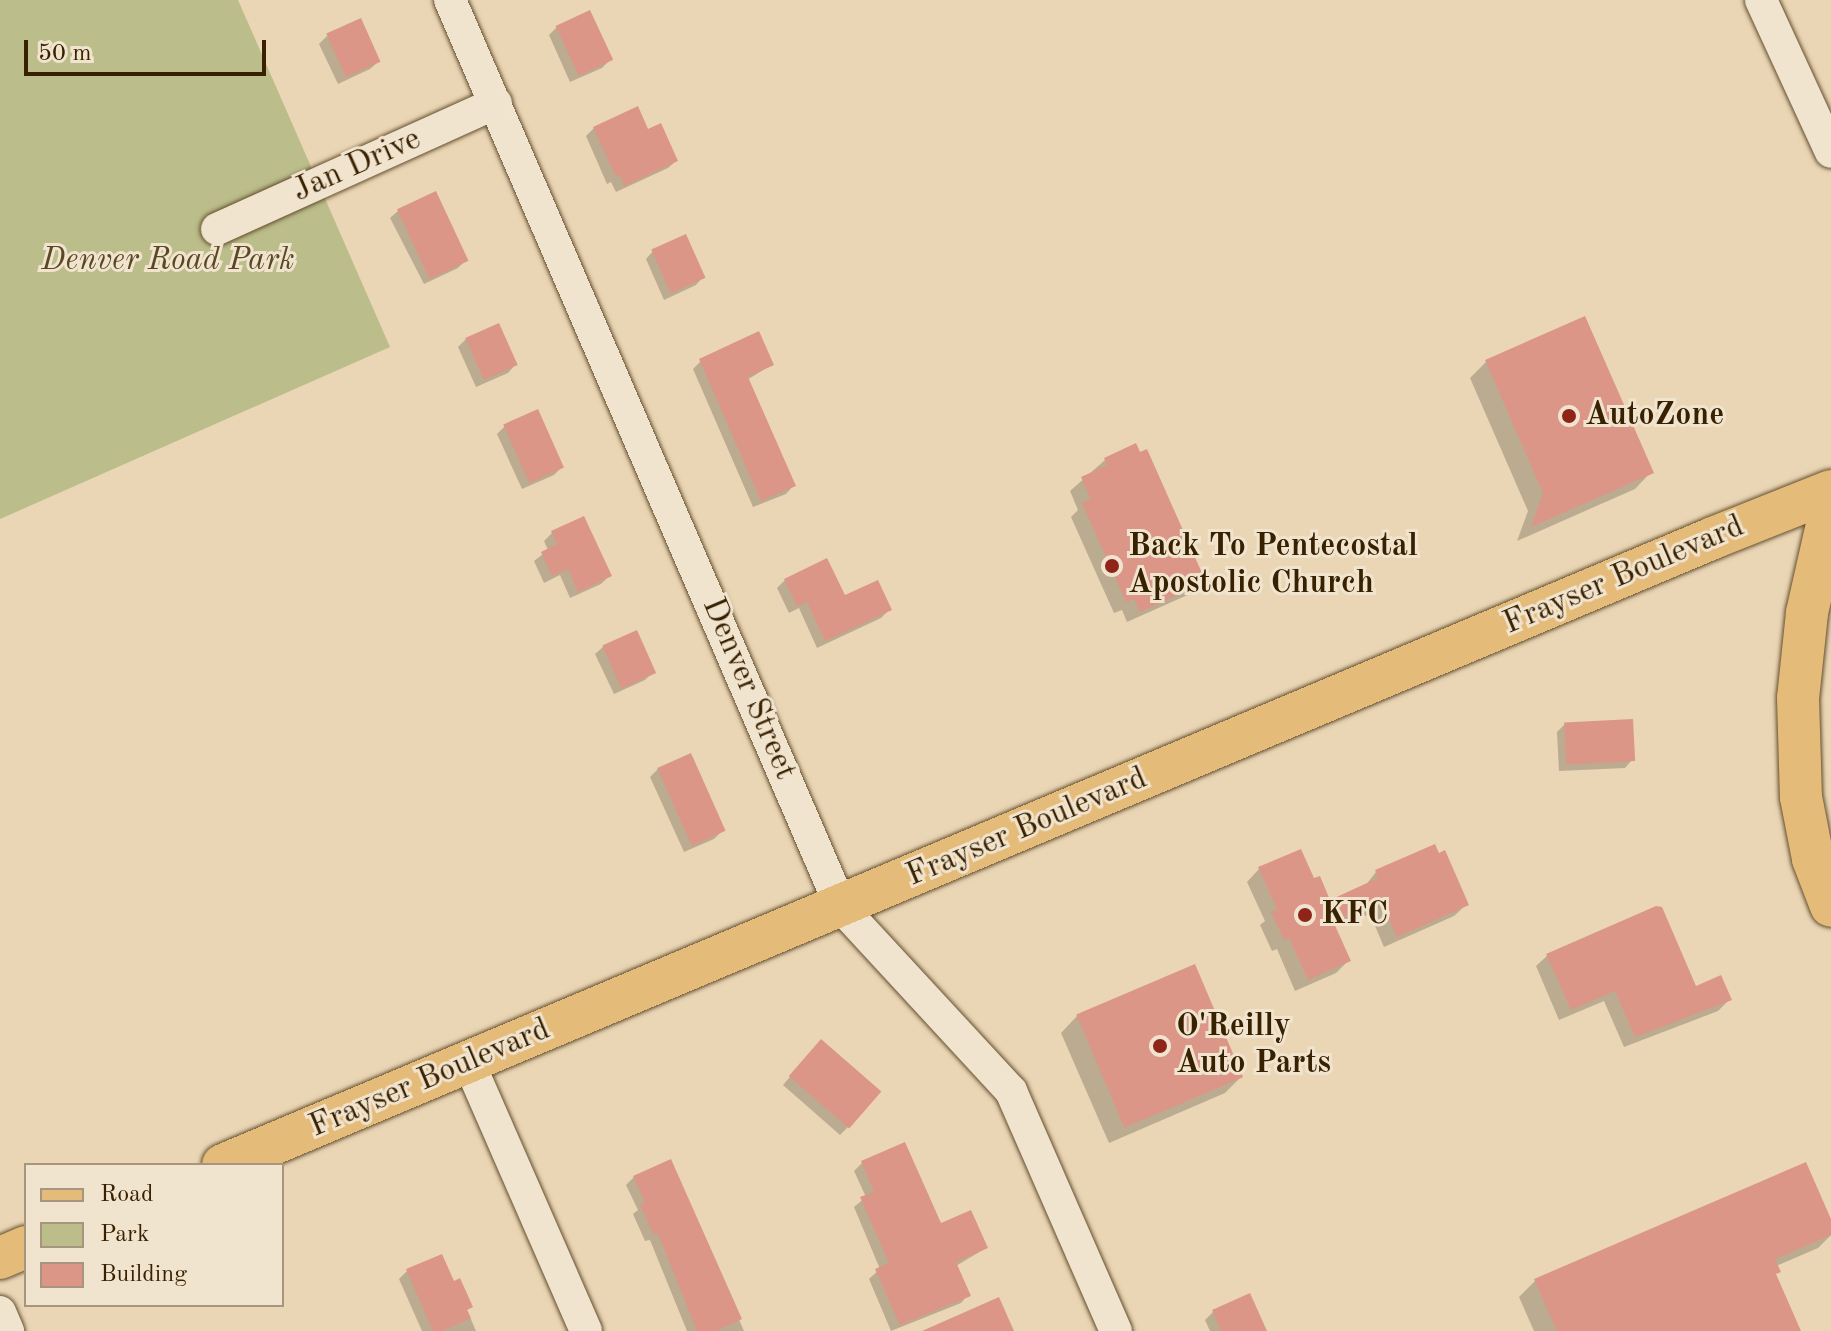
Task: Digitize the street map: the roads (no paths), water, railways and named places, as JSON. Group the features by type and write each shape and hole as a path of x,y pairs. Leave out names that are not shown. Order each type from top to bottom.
{"main road":[{"name":"Frayser Boulevard","path":"228,1163 1533,613 1831,491"},
{"path":"1831,507 1807,613 1798,698 1801,797 1813,859 1831,906"},
{"path":"0,1258 24,1248"}],"street":[{"name":"Denver Street","path":"450,0 841,907 1011,1091 1116,1331"},
{"path":"1761,0 1831,152"},
{"name":"Jan Drive","path":"217,229 496,103"},
{"path":"469,1063 586,1331"},
{"path":"0,1312 8,1331"}],"place":[{"name":"AutoZone","path":"1569,416"},
{"name":"Back To Pentecostal Apostolic Church","path":"1112,566"},
{"name":"KFC","path":"1305,915"},
{"name":"O'Reilly Auto Parts","path":"1160,1046"}],"park label":[{"name":"Denver Road Park","path":"168,261"}]}
